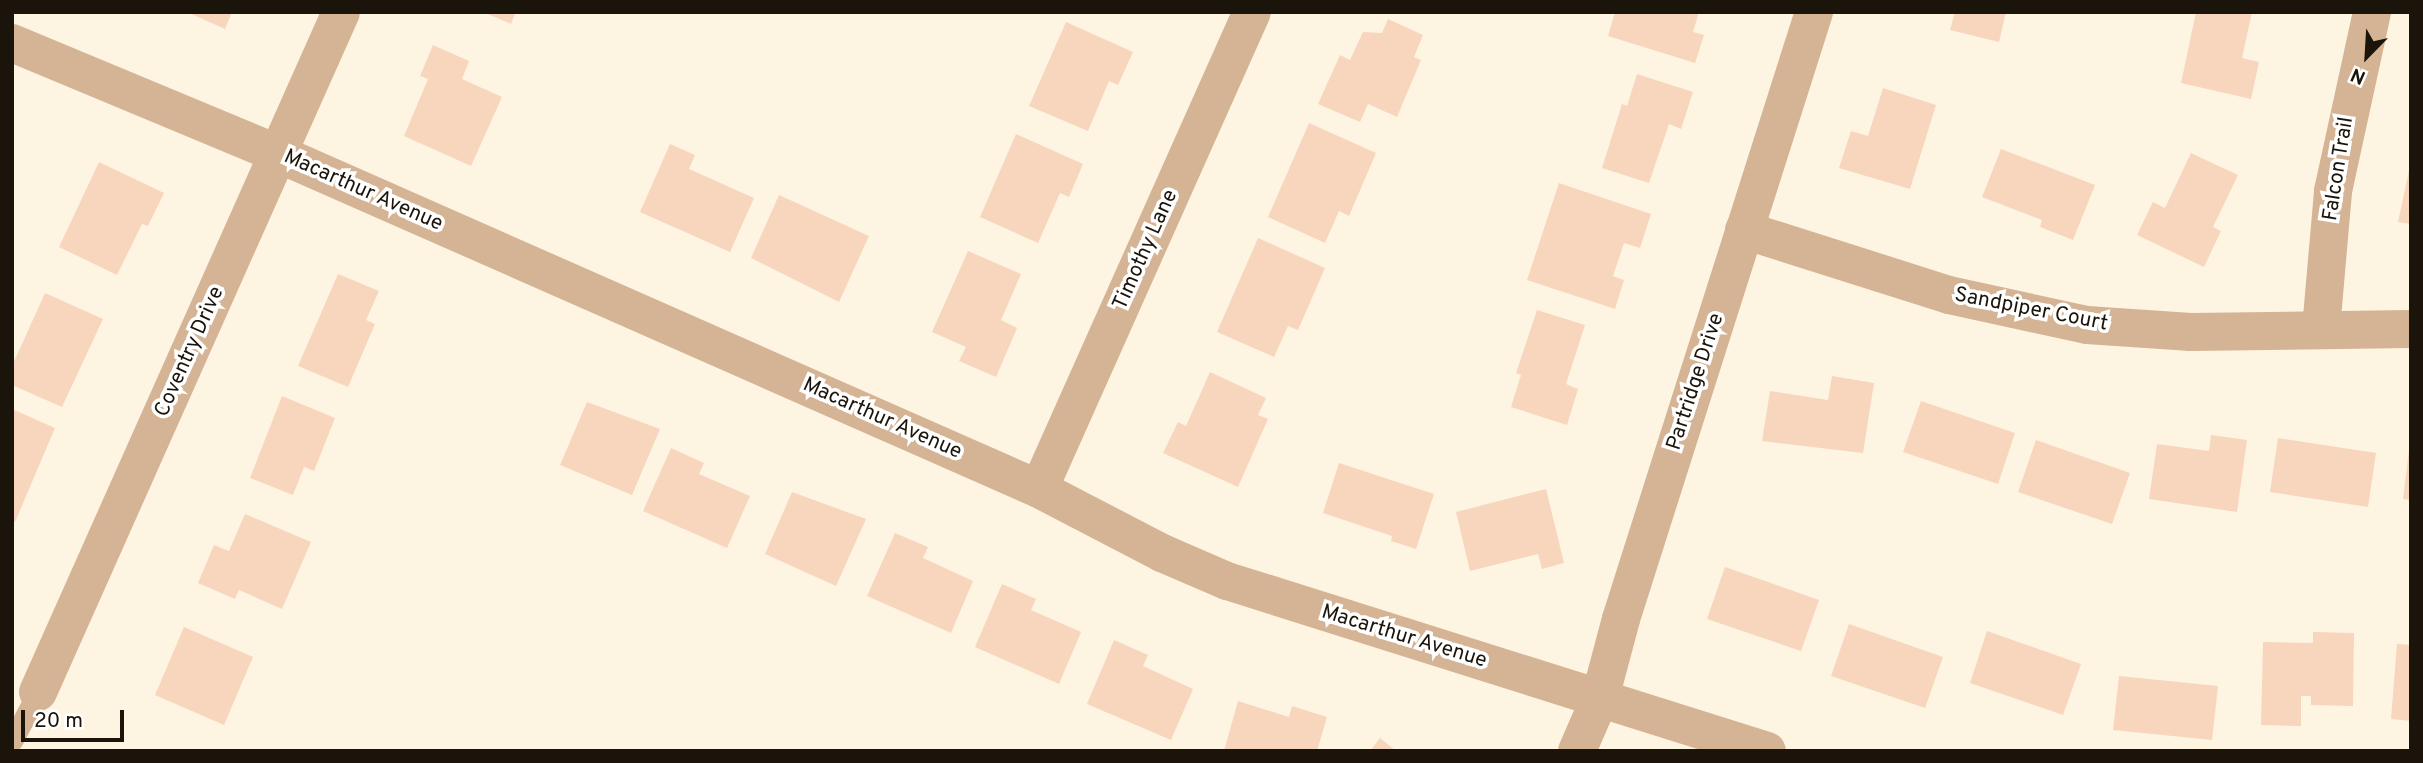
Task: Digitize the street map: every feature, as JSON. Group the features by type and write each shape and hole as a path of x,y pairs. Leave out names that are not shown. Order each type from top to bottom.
{"street":[{"name":"Coventry Drive","path":"38,692 341,12"},
{"name":"Timothy Lane","path":"1039,489 1252,12"},
{"name":"Partridge Drive","path":"1577,751 1600,698 1621,619 1814,12"},
{"name":"Falcon Trail","path":"2321,329 2333,191 2372,12"},
{"name":"Macarthur Avenue","path":"12,43 279,154 1039,489 1161,554 1227,582 1767,751"},
{"name":"Sandpiper Court","path":"1745,230 1949,295 2087,325 2191,332 2411,329"}],"lane":[{"path":"12,741 38,692"}],"building":[{"path":"187,12 232,12 225,29"},
{"path":"483,12 516,12 511,24"},
{"path":"1615,12 1699,12 1693,32 1704,35 1695,63 1608,36"},
{"path":"1955,12 2006,12 1999,42 1950,30"},
{"path":"2196,12 2252,12 2242,58 2259,62 2251,99 2181,83"},
{"path":"1388,19 1423,35 1414,57 1421,60 1397,117 1368,104 1360,122 1318,104 1340,55 1350,60 1363,32 1382,33"},
{"path":"1066,22 1133,52 1118,85 1109,81 1088,131 1029,106"},
{"path":"433,45 469,61 462,79 502,97 471,166 404,136 428,79 420,76"},
{"path":"1637,74 1693,92 1681,129 1669,124 1649,183 1602,168 1622,104 1627,106"},
{"path":"1883,88 1936,105 1910,189 1839,168 1851,131 1868,136"},
{"path":"1309,123 1376,153 1349,216 1339,211 1325,243 1268,217"},
{"path":"1016,134 1083,164 1069,197 1060,193 1038,243 980,217"},
{"path":"670,144 695,155 689,169 754,198 730,252 640,212"},
{"path":"2001,149 2095,185 2073,240 2040,227 2042,220 1982,197"},
{"path":"2191,153 2238,175 2213,227 2221,231 2204,267 2137,235 2153,202 2165,208"},
{"path":"99,162 164,193 148,226 142,224 117,275 59,247"},
{"path":"2411,166 2411,224 2398,222"},
{"path":"1559,183 1651,214 1640,248 1624,243 1613,276 1624,280 1615,309 1527,280"},
{"path":"779,195 869,236 839,302 751,258"},
{"path":"1258,238 1325,268 1298,330 1288,326 1274,357 1217,332"},
{"path":"968,251 1021,274 1001,320 1017,328 996,377 959,361 966,347 932,332"},
{"path":"338,274 379,291 366,320 375,324 348,387 298,366"},
{"path":"45,293 103,319 62,407 12,385 12,366"},
{"path":"1537,310 1585,325 1566,384 1578,389 1567,425 1511,407 1521,375 1516,373"},
{"path":"1210,372 1266,398 1258,415 1268,419 1238,487 1163,453 1178,422 1186,426"},
{"path":"1832,376 1874,383 1863,453 1762,441 1770,391 1828,400"},
{"path":"282,396 335,418 314,471 304,467 293,495 250,478"},
{"path":"1921,401 2015,433 1998,484 1903,452"},
{"path":"587,402 660,429 632,495 560,465"},
{"path":"12,409 55,428 15,522 12,521"},
{"path":"2211,435 2247,440 2237,512 2149,499 2157,444 2209,451"},
{"path":"2278,438 2376,453 2368,507 2270,492"},
{"path":"2036,440 2130,473 2112,524 2018,492"},
{"path":"671,448 704,463 699,474 750,496 727,548 643,511"},
{"path":"2411,450 2411,500 2403,499"},
{"path":"1339,463 1434,494 1416,549 1391,541 1392,536 1323,513"},
{"path":"1546,489 1564,563 1542,569 1538,554 1470,571 1456,512"},
{"path":"792,492 866,519 836,586 765,554"},
{"path":"245,514 311,542 282,609 239,590 235,599 198,583 214,545 229,551"},
{"path":"895,533 928,547 923,558 973,581 951,633 867,596"},
{"path":"1725,567 1819,600 1801,651 1707,619"},
{"path":"1002,584 1036,599 1031,610 1081,632 1059,684 975,647"},
{"path":"1849,624 1943,657 1925,708 1831,676"},
{"path":"184,627 253,657 224,725 155,695"},
{"path":"1987,631 2081,664 2063,715 1970,683"},
{"path":"2313,632 2354,633 2353,706 2311,705 2311,696 2301,696 2301,726 2261,725 2263,642 2313,643"},
{"path":"1114,640 1148,655 1143,666 1193,689 1171,740 1087,704"},
{"path":"2397,644 2411,645 2411,721 2391,719"},
{"path":"2119,676 2218,686 2212,740 2113,730"},
{"path":"1238,701 1289,717 1292,706 1327,717 1317,751 1224,751"},
{"path":"1380,738 1396,751 1370,751"}]}
